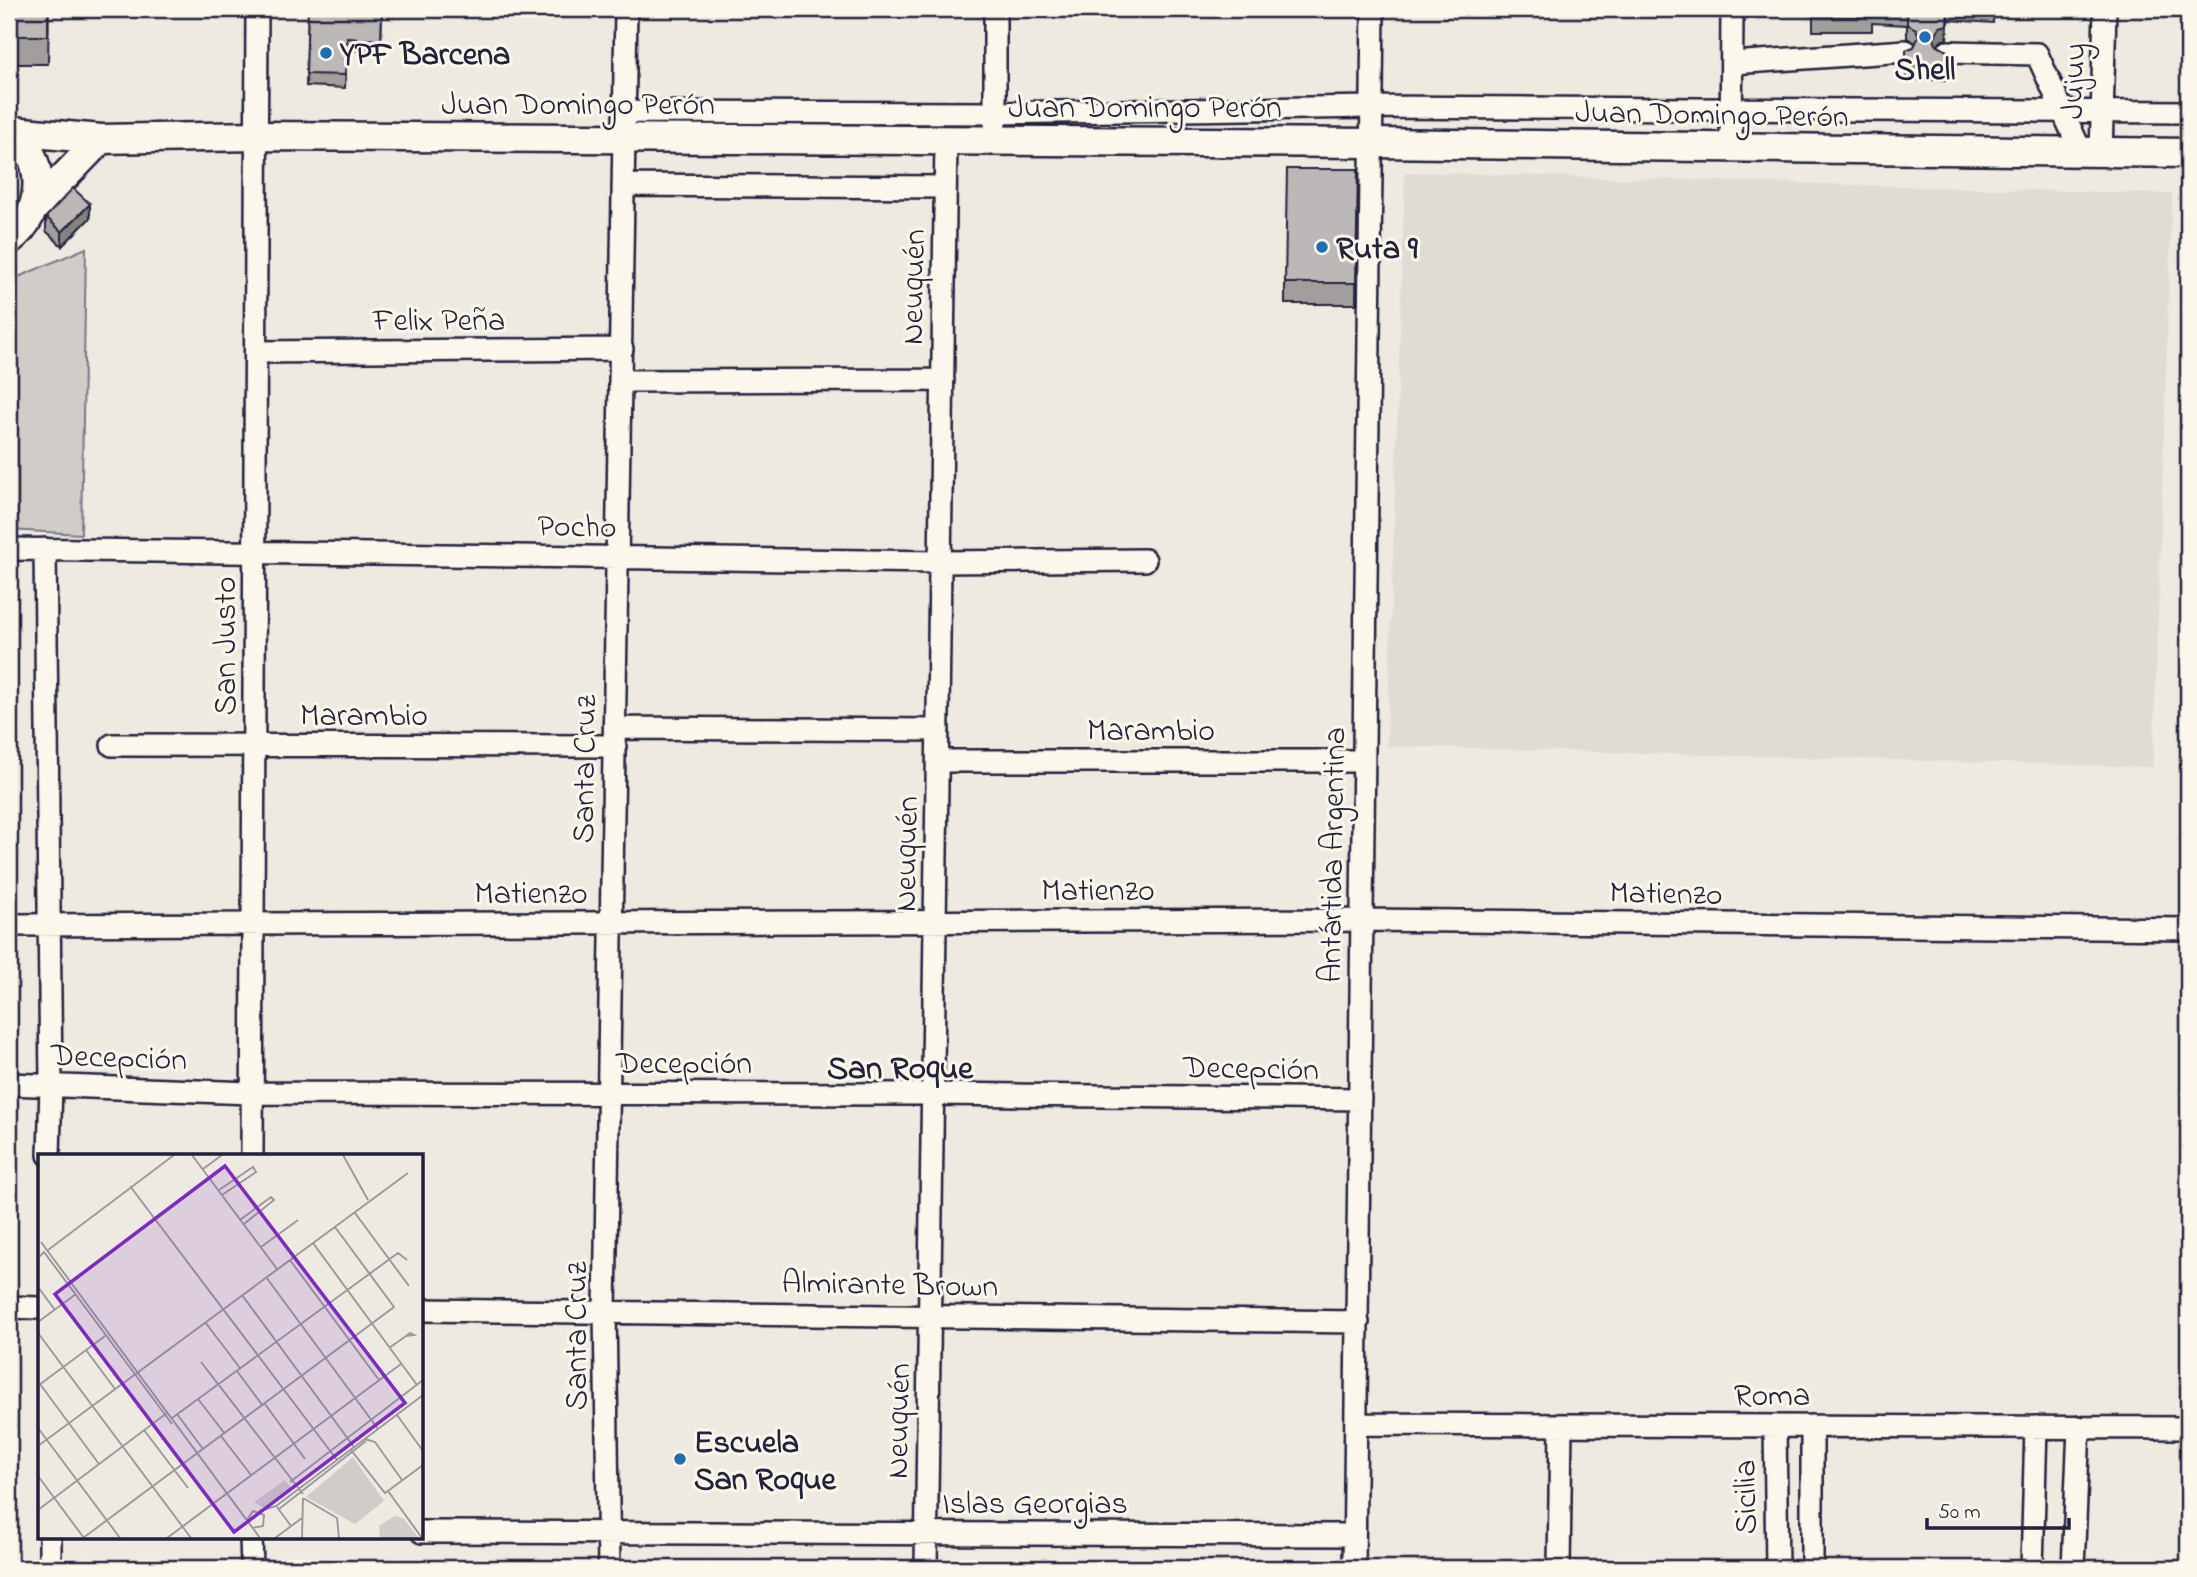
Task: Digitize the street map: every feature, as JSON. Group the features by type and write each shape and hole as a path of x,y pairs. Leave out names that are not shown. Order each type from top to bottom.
{"main road":[{"name":"Juan Domingo Perón","path":"10,130 101,139 626,125 946,140 995,127 1372,143 2091,154 2188,153"},
{"path":"10,130 28,148 37,170 35,206"},
{"path":"9,240 29,219 35,206 101,139"}],"street":[{"name":"San Justo","path":"251,1154 257,9"},
{"name":"Santa Cruz","path":"609,1568 605,1311 626,9"},
{"path":"995,9 995,127"},
{"name":"Antártida Argentina","path":"1354,1568 1373,9"},
{"path":"1731,149 1732,9"},
{"name":"Jujuy","path":"2091,154 2103,111 2105,9"},
{"path":"1732,62 1906,51"},
{"path":"1947,52 2037,54 2062,111 2091,154"},
{"name":"Juan Domingo Perón","path":"626,125 995,127 1373,107 2188,112"},
{"name":"Neuquén","path":"926,1568 946,140"},
{"path":"625,185 944,187"},
{"name":"Felix Peña","path":"256,352 622,349"},
{"path":"621,381 943,380"},
{"name":"Pocho","path":"9,549 940,562 1144,561"},
{"path":"44,549 50,925 49,1154"},
{"name":"Marambio","path":"112,745 938,730"},
{"name":"Marambio","path":"938,761 1364,761"},
{"name":"Matienzo","path":"9,925 1362,920 2188,929"},
{"name":"Decepción","path":"9,1084 251,1093 933,1094 1360,1099"},
{"path":"9,1307 38,1307"},
{"name":"Almirante Brown","path":"424,1310 1358,1322"},
{"name":"Roma","path":"1356,1424 2188,1428"},
{"path":"1559,1568 1561,1425"},
{"name":"Sicilia","path":"1775,1426 1777,1568"},
{"path":"1812,1426 1812,1568"},
{"path":"2032,1568 2036,1427"},
{"path":"2073,1568 2079,1427"},
{"name":"Islas Georgias","path":"424,1532 1354,1535"},
{"path":"50,1538 50,1568"},
{"path":"251,1538 251,1568"}],"shaded area":[{"path":"1405,172 2172,194 2153,767 1387,746"},
{"path":"86,248 81,534 9,530 9,281"}],"building":[{"path":"9,9 48,9 48,36 9,36"},
{"path":"308,9 382,9 381,40 347,38 345,75 306,74"},
{"path":"1813,9 1872,9 1872,17 1813,16"},
{"path":"1872,9 1948,9 1947,25 1940,27 1934,37 1936,45 1947,51 1946,66 1906,65 1906,50 1914,47 1919,36 1916,29 1907,24 1907,11"},
{"name":"Ruta 9","path":"1287,169 1358,169 1356,283 1285,283"},
{"path":"73,188 90,204 62,232 46,217"}],"place":[{"name":"Shell","path":"1925,37"},
{"name":"YPF Barcena","path":"326,53"},
{"name":"Ruta 9","path":"1322,247"},
{"name":"Escuela San Roque","path":"680,1459"}],"district":[{"name":"San Roque","path":"900,1066"}]}
